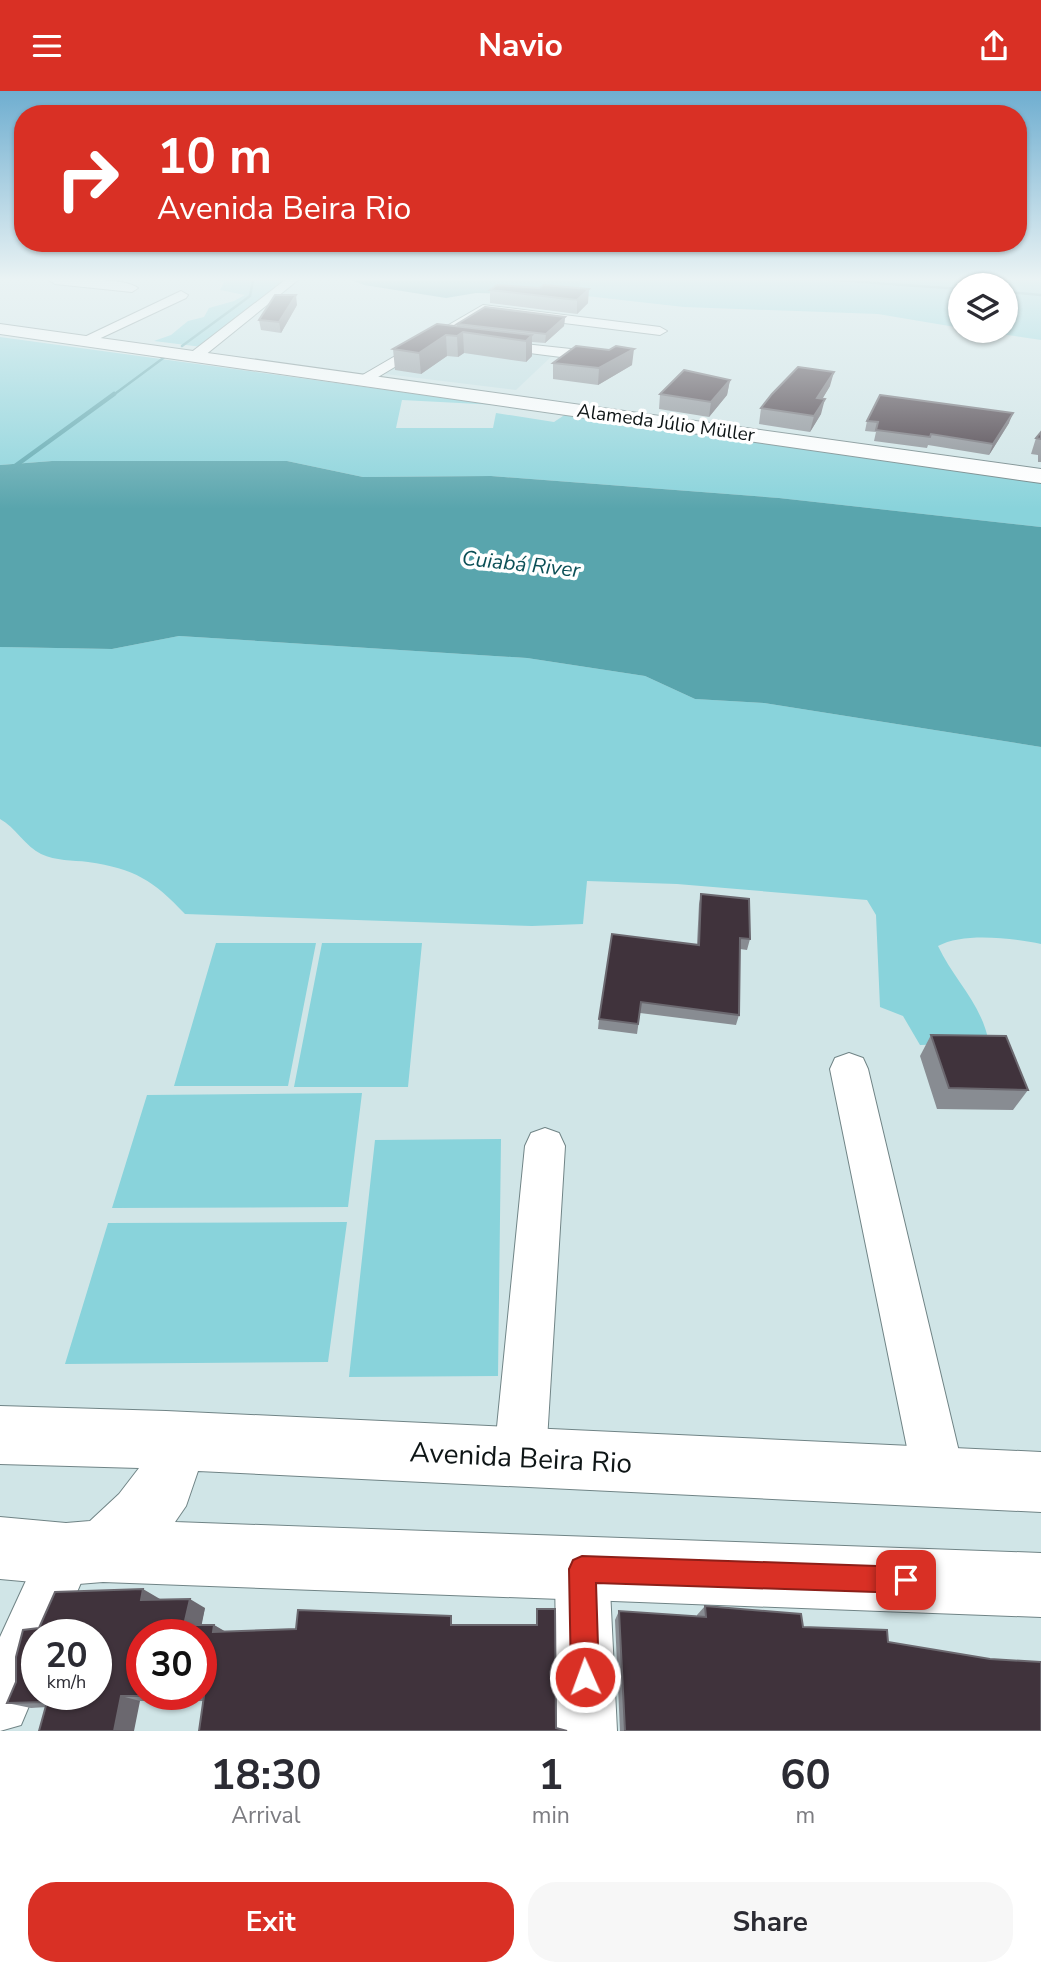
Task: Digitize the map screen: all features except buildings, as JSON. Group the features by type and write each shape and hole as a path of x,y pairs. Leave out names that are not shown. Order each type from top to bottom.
{"main road":[{"name":"Alameda Júlio Müller","path":"208,357 1041,469"},
{"name":"Alameda Júlio Müller","path":"365,378 1041,476"},
{"name":"Avenida Beira Rio","path":"0,1435 166,1440 1041,1482"},
{"path":"85,1552 141,1514 159,1492 168,1475 170,1454 166,1440"},
{"path":"0,1548 1041,1585"}],"street":[{"path":"365,378 401,357"},
{"path":"596,357 608,358"},
{"path":"849,1069 939,1477"},
{"path":"520,1457 545,1146"},
{"path":"0,1704 85,1552"},
{"path":"582,1569 587,1731"}],"shaded area":[{"path":"0,357 143,357 497,405 402,400 396,428 493,428 496,413 554,422 569,412 1041,478 1041,527 779,498 491,476 363,477 287,461 52,461 0,465"},
{"path":"404,357 551,357 516,390 377,373"},
{"path":"179,636 527,658 645,676 695,699 764,703 1041,747 1041,944 1003,938 974,938 938,946 974,1004 989,1043 920,1045 903,1016 880,1007 876,915 867,900 677,884 587,881 583,924 532,926 185,914 153,884 131,873 104,865 41,854 0,819 0,647 112,649"},
{"path":"216,943 316,943 288,1086 174,1086"},
{"path":"322,943 422,943 408,1087 294,1087"},
{"path":"362,1093 348,1207 112,1208 147,1095"},
{"path":"501,1139 498,1376 349,1377 375,1140"},
{"path":"347,1222 328,1362 65,1364 108,1223"}],"water":[{"name":"Cuiabá River","path":"52,461 287,461 363,477 491,476 779,498 1041,527 1041,747 764,703 695,699 645,676 527,658 179,636 112,649 0,647 0,465"}],"waterway":[{"path":"112,396 165,357"},
{"path":"0,477 114,394"}],"route":[{"path":"585,1677 582,1569 906,1580"}]}
